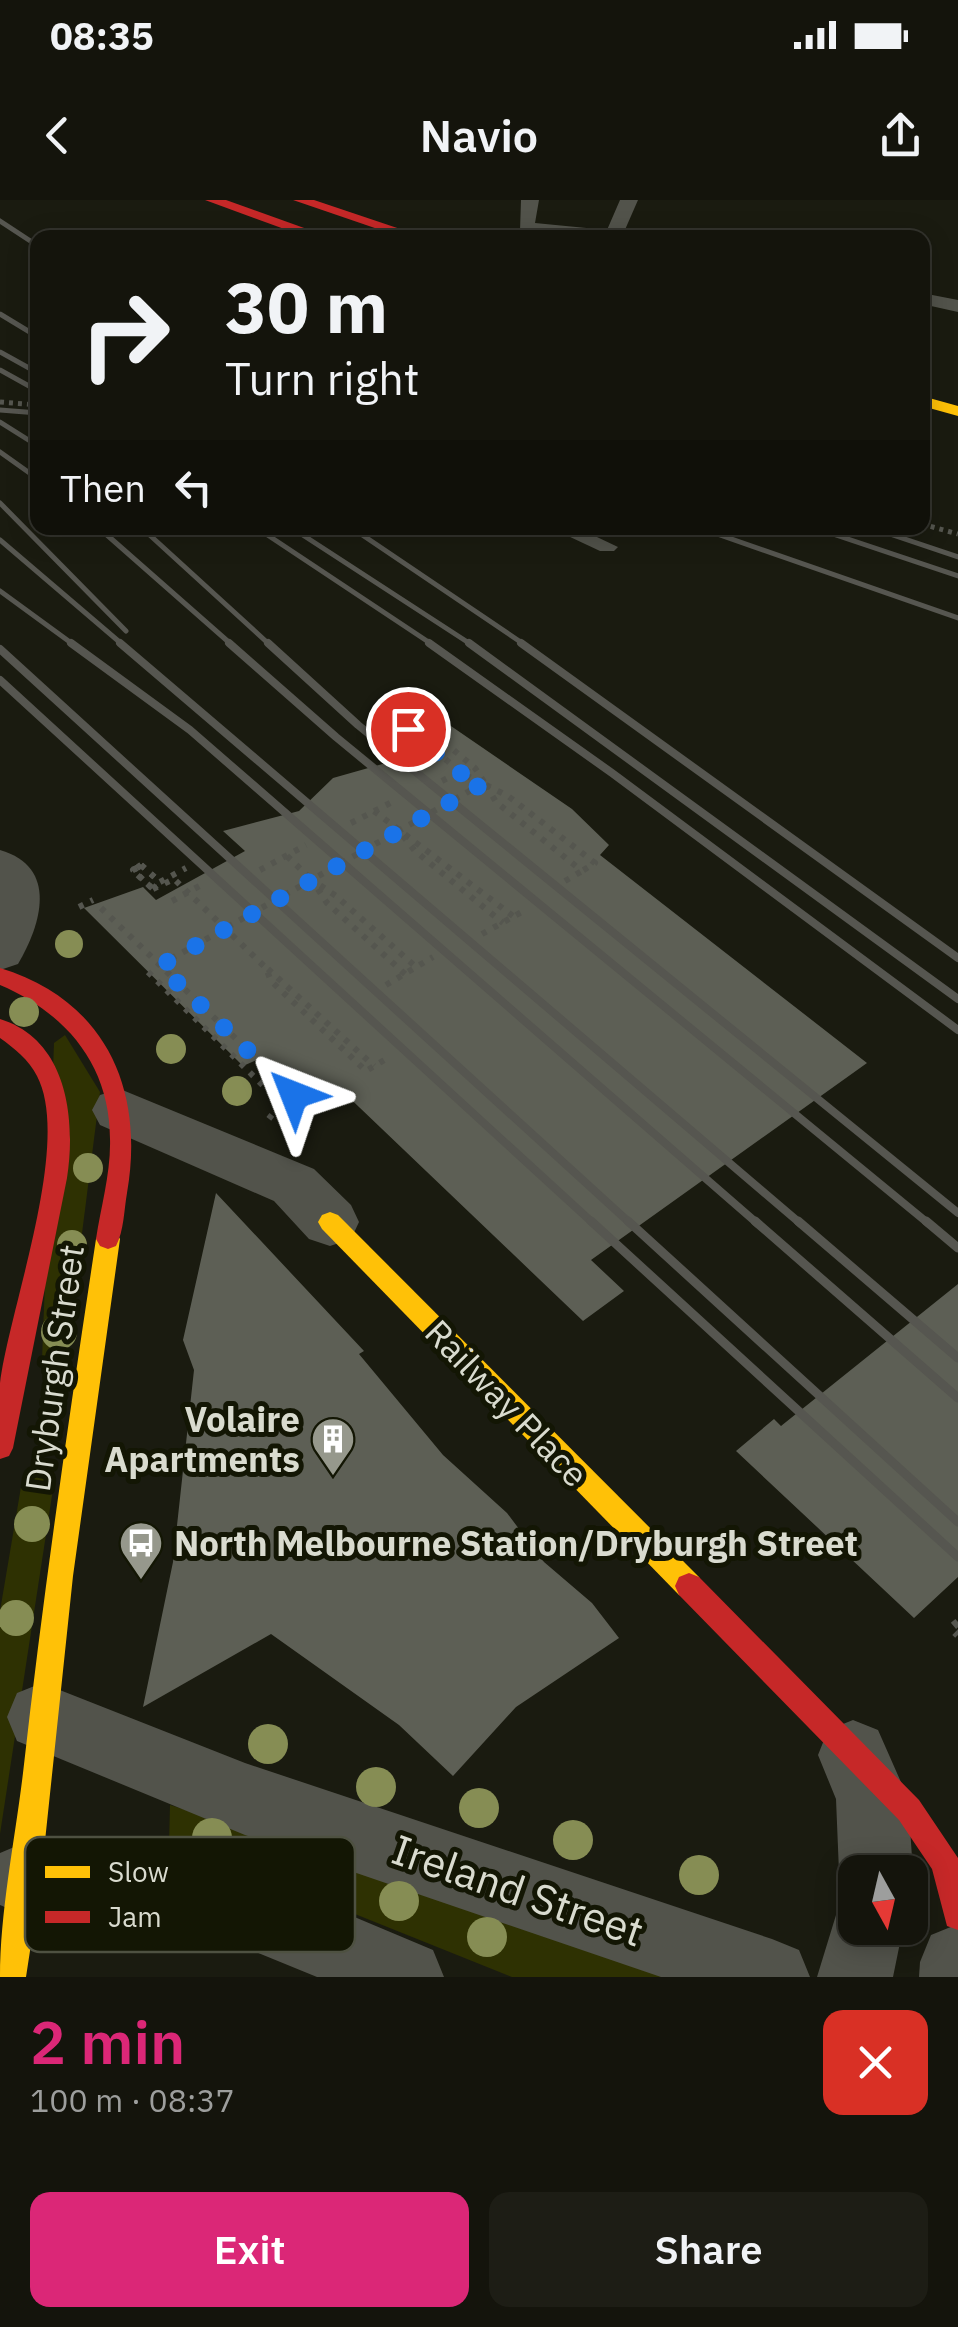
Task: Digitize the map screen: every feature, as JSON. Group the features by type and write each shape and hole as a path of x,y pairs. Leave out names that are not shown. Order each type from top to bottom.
{"main road":[{"path":"212,200 301,230"},
{"path":"300,200 395,230"},
{"path":"930,404 958,410"},
{"name":"Dryburgh Street","path":"0,976 40,992 77,1019 103,1054 120,1110 117,1186 74,1409 30,1837"},
{"name":"Dryburgh Street","path":"0,1027 29,1048 51,1080 59,1130 17,1409 0,1448"},
{"name":"Railway Place","path":"330,1222 909,1810 945,1864 958,1916"},
{"name":"Dryburgh Street","path":"10,1977 25,1885"}],"street":[{"path":"0,867 14,887 18,907 0,952"},
{"name":"Railway Place","path":"120,1110 294,1184 330,1222"},
{"name":"Ireland Street","path":"42,1717 245,1799 772,1977"},
{"name":"Railway Place","path":"853,1755 872,1798 877,1855"},
{"path":"855,1977 862,1945"},
{"path":"347,1952 406,1977"},
{"path":"957,1977 958,1962"}],"lane":[{"path":"530,200 526,228 540,230"},
{"path":"625,230 629,200"},
{"path":"930,300 958,306"},
{"path":"578,535 607,547"}],"path":[{"path":"0,402 30,404"},
{"path":"930,526 958,534"},
{"path":"378,729 397,720 410,730 431,746 440,742 417,724 408,729 462,774 508,796 595,864 565,881"},
{"path":"432,748 444,742 475,768 496,802 583,871"},
{"path":"442,781 465,769 484,783"},
{"path":"160,966 484,783"},
{"path":"351,823 396,800"},
{"path":"374,811 513,916"},
{"path":"399,831 415,850 503,922"},
{"path":"260,870 306,845"},
{"path":"287,856 416,967"},
{"path":"186,868 172,876 159,882 141,865 133,870 153,889 162,884 160,882 151,873 142,865 132,870 153,889 174,879 266,968 271,981 366,1070 386,1059"},
{"path":"312,880 327,903 405,974"},
{"path":"172,900 203,884"},
{"path":"79,907 92,900"},
{"path":"101,908 294,1095"},
{"path":"482,934 527,908"},
{"path":"386,985 433,956"},
{"path":"958,1622 951,1628 958,1635"}],"green space":[{"path":"65,1035 100,1092 66,1359 42,1360 54,1043"},
{"path":"23,1475 55,1476 0,1834 0,1611"},
{"path":"170,1805 273,1837 169,1837"},
{"path":"355,1863 533,1918 693,1977 512,1977 355,1914"}],"building":[{"path":"448,724 572,809 609,845 600,855 867,1063 591,1260 624,1291 583,1321 337,1086 308,1103 261,1058 243,1066 84,908 143,887 156,900 245,851 223,831 299,811 333,778 386,763 418,733"},
{"name":"Volaire Apartments","path":"216,1193 364,1351 359,1354 443,1455 507,1513 544,1562 592,1603 619,1638 516,1707 453,1776 399,1725 271,1634 143,1707 173,1562 194,1370 183,1340"},
{"path":"958,1284 958,1577 914,1618 736,1451 774,1419 781,1426"}],"railway":[{"path":"0,221 30,241"},
{"path":"0,314 30,332"},
{"path":"0,352 30,369"},
{"path":"0,370 30,387"},
{"path":"0,410 30,412"},
{"path":"0,422 30,441"},
{"path":"0,452 30,473"},
{"path":"0,503 30,533"},
{"path":"32,535 126,631"},
{"path":"107,535 232,645"},
{"path":"150,535 270,645"},
{"path":"268,535 433,645"},
{"path":"303,535 470,643"},
{"path":"362,535 525,645"},
{"path":"720,535 958,618"},
{"path":"836,535 958,576"},
{"path":"893,535 958,557"},
{"path":"0,540 123,645"},
{"path":"0,591 74,645"},
{"path":"71,643 190,730 758,1224"},
{"path":"120,643 801,1224"},
{"path":"229,643 336,737 929,1224"},
{"path":"268,643 358,725 958,1213"},
{"path":"429,643 612,773 958,1030"},
{"path":"470,643 958,999"},
{"path":"521,643 958,958"},
{"path":"0,649 631,1224"},
{"path":"0,680 594,1224"},
{"path":"591,1221 958,1557"},
{"path":"628,1221 958,1522"},
{"path":"755,1221 958,1398"},
{"path":"798,1221 958,1358"},
{"path":"926,1221 958,1248"}],"traffic: slow":[{"path":"930,403 958,411"},
{"path":"330,1222 689,1586"},
{"path":"31,1837 59,1576 108,1239"},
{"path":"10,1977 25,1885"}],"traffic: jam":[{"path":"212,200 301,230"},
{"path":"300,200 395,230"},
{"path":"0,976 26,987 70,1017 103,1059 113,1083 122,1138 108,1239"},
{"path":"0,1027 20,1040 43,1066 56,1098 60,1138 56,1178 0,1448"},
{"path":"689,1586 909,1810 945,1863 958,1915"}],"place":[{"name":"Volaire Apartments","path":"333,1477"},
{"name":"North Melbourne Station/Dryburgh Street","path":"141,1581"}],"route":[{"path":"294,1095 160,966 484,783 462,774 408,729"}]}
